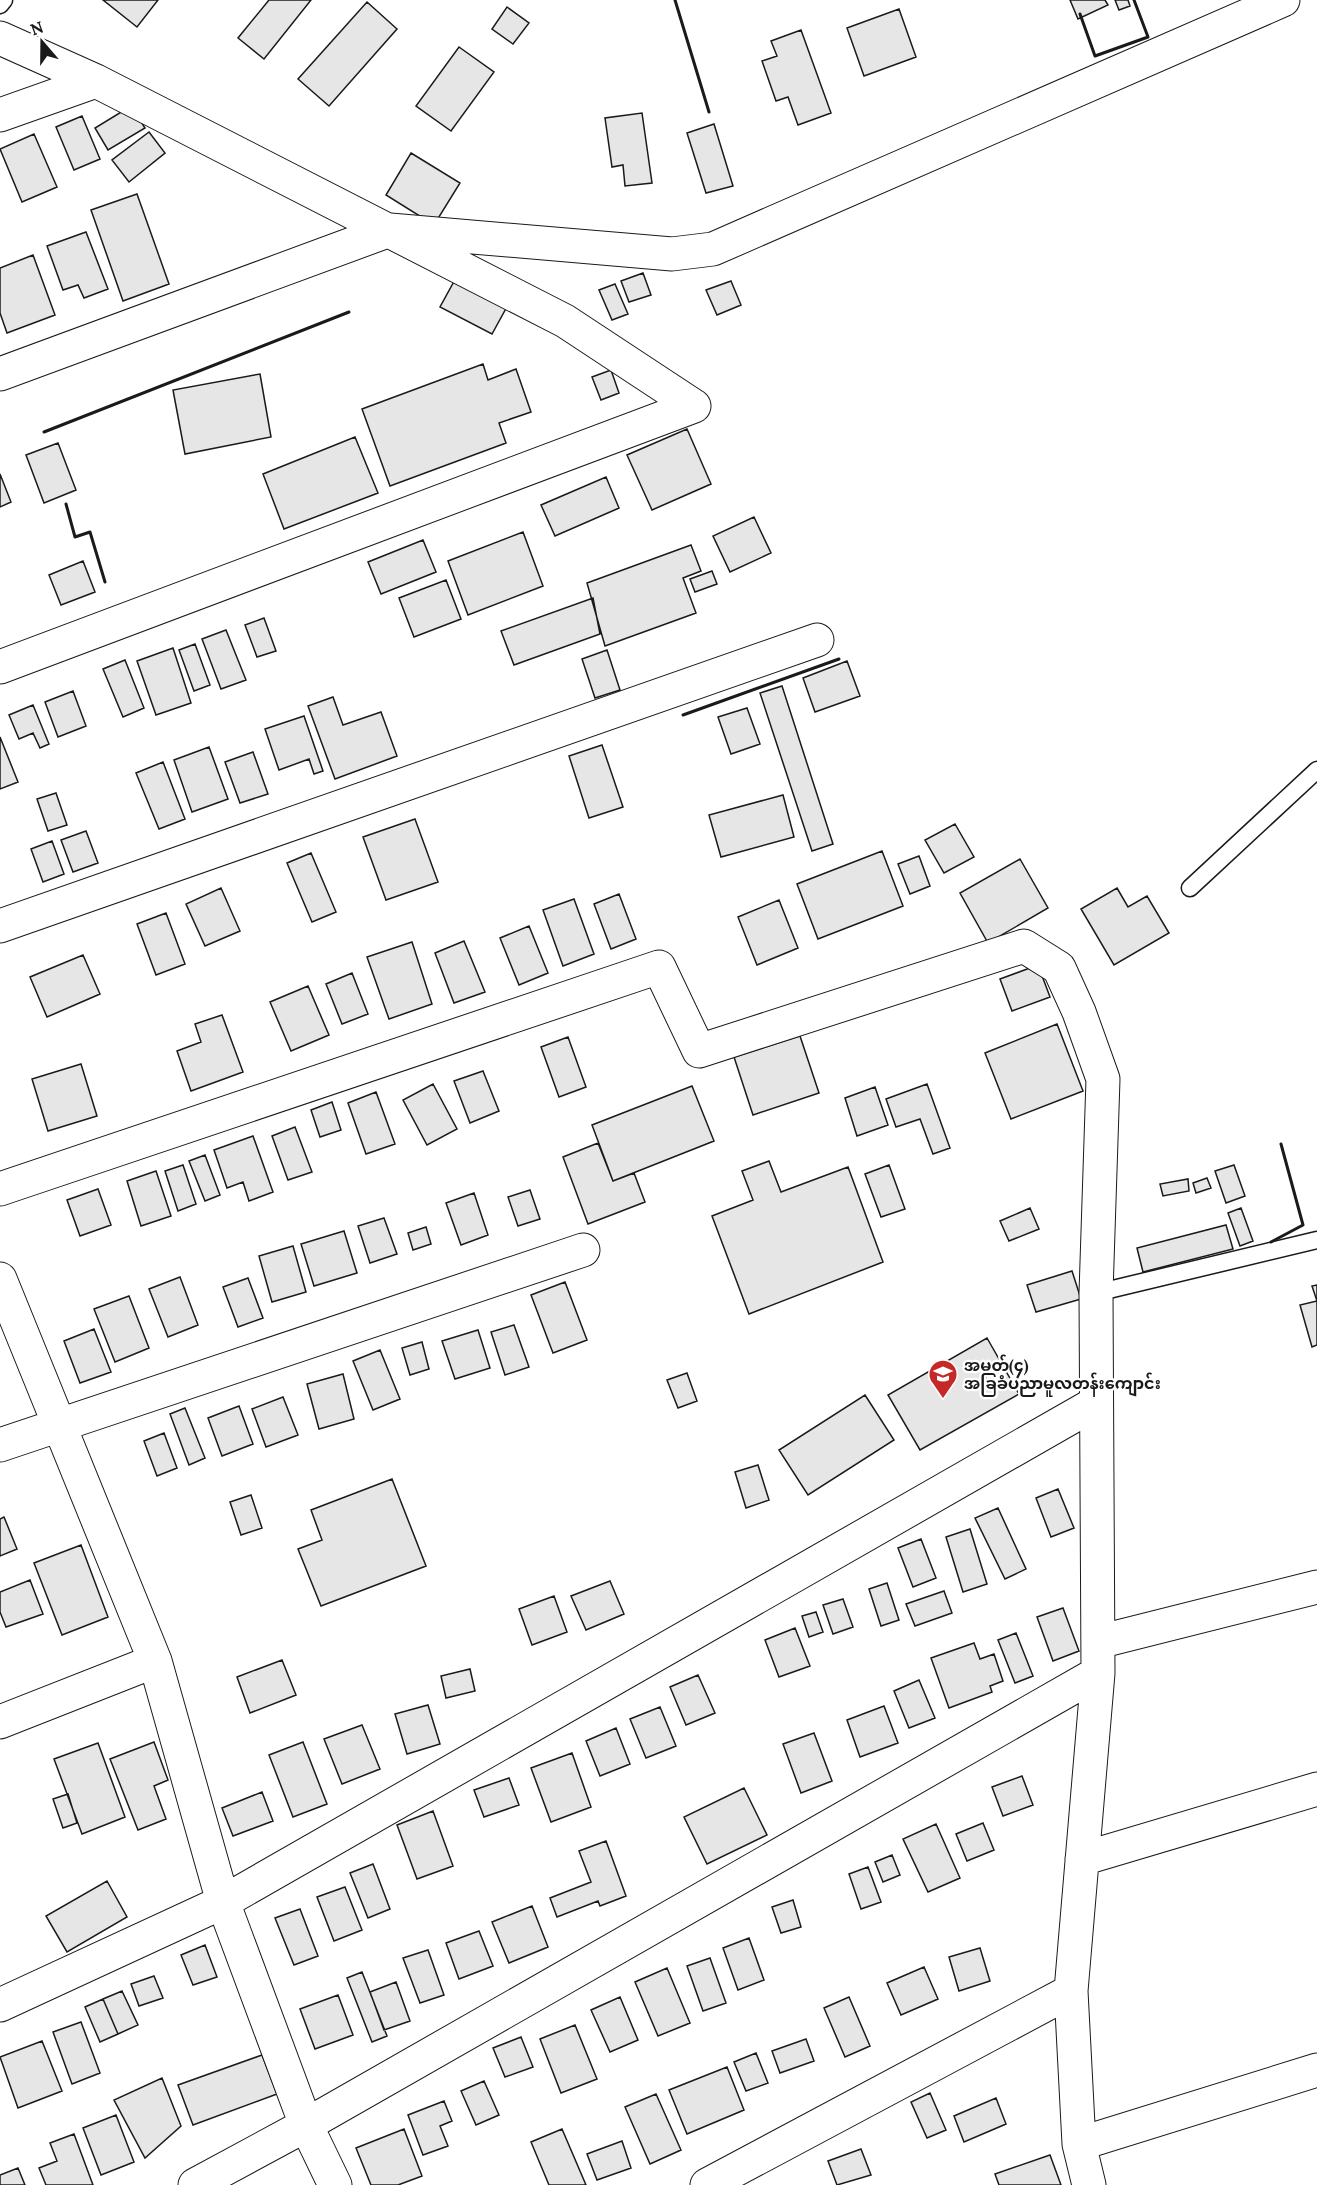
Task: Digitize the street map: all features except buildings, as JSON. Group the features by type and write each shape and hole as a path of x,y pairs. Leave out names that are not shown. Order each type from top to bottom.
{"street":[{"path":"0,374 390,230 672,254 713,249 1283,0"},
{"path":"0,38 96,81 565,321 694,406 0,667"},
{"path":"0,115 96,81"},
{"path":"0,926 817,640"},
{"path":"0,1189 659,967 699,1050 1024,946 1059,968 1079,1012 1103,1079 1095,1293 1098,1658 1071,1991 1079,2144 1089,2185"},
{"path":"0,1445 583,1250"},
{"path":"0,1279 57,1425 155,1661 223,1902 306,2125 335,2185"},
{"path":"0,2005 223,1902 1096,1403"},
{"path":"195,2185 306,2125 1098,1658 1317,1587"},
{"path":"0,1722 155,1661"},
{"path":"1082,1859 1317,1789"},
{"path":"707,2185 1071,1991"},
{"path":"1079,2144 1317,2070"}],"lane":[{"path":"0,5 4,0"},
{"path":"1190,888 1317,770"},
{"path":"1095,1293 1317,1240"}],"wall":[{"path":"675,0 709,112"},
{"path":"1080,14 1095,56 1148,37 1134,0"},
{"path":"44,432 349,312"},
{"path":"66,504 75,537 90,532 105,582"},
{"path":"683,715 839,659"},
{"path":"1271,1242 1303,1225 1281,1144"}],"place":[{"name":"အမှတ်(၄) အခြခံပညာမူလတန်းကျောင်း","path":"943,1400"}]}
